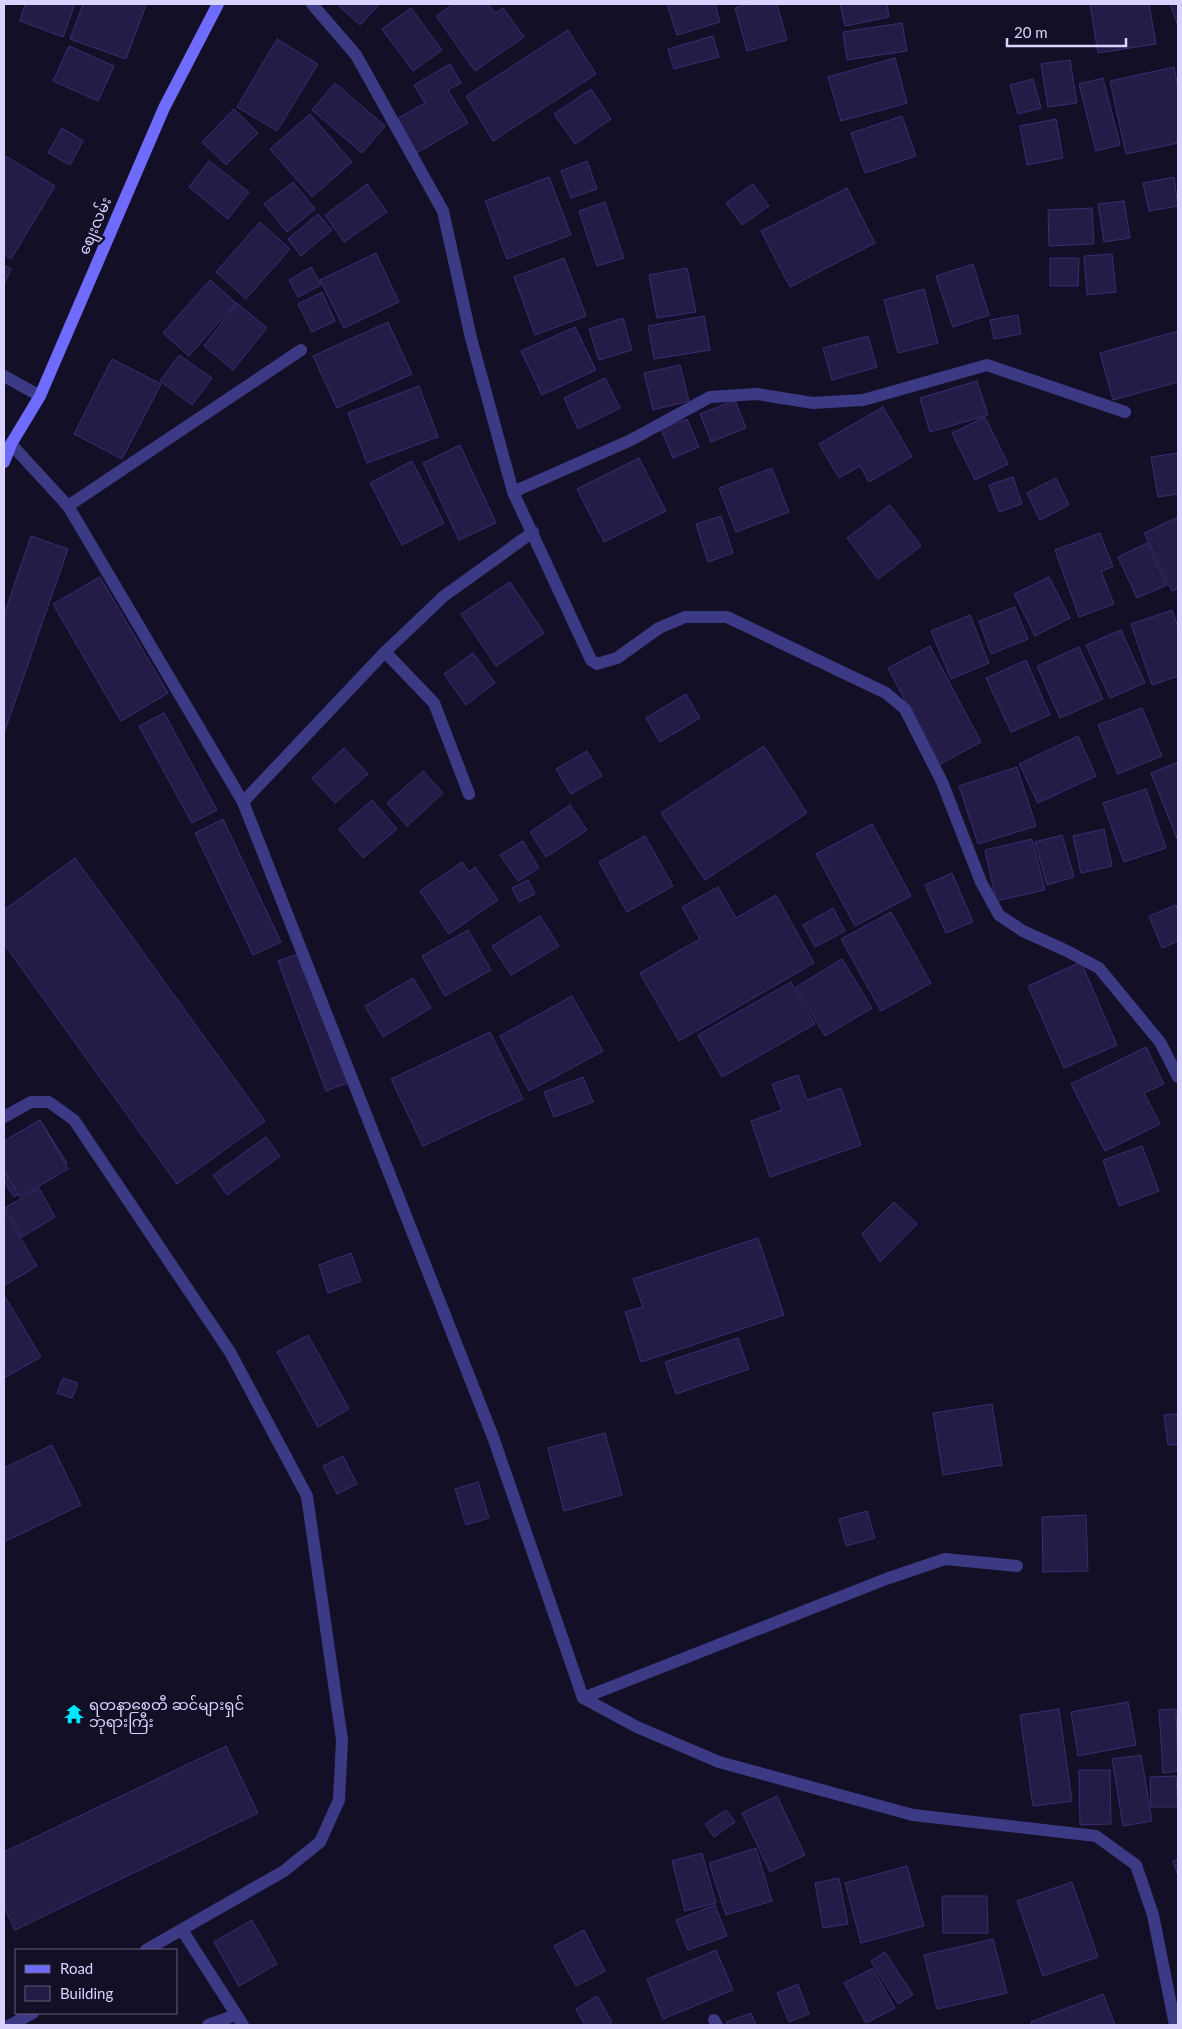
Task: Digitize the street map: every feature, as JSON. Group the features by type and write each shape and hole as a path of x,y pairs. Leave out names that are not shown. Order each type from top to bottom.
{"main road":[{"name":"စျေးလမ်း","path":"4,462 11,444 40,396 164,108 218,4"}],"street":[{"path":"312,4 356,55 443,211 470,338 514,492 591,660 597,664 617,658 659,628 685,618 728,617 886,693 905,709 934,766 982,882 999,915 1023,931 1067,950 1099,968 1160,1042 1178,1077"},
{"path":"68,506 301,350"},
{"path":"514,492 632,440 710,397 757,394 813,403 863,400 987,365 1125,412"},
{"path":"4,376 40,396"},
{"path":"11,444 68,506 243,802 493,1437 583,1698 637,1727 719,1762 913,1815 1096,1836 1136,1865 1152,1915 1175,2025"},
{"path":"243,802 385,652 444,596 533,532"},
{"path":"385,652 434,703 469,794"},
{"path":"4,1116 31,1102 49,1102 74,1120 230,1352 307,1496 342,1740 339,1800 320,1842 284,1871 148,1949"},
{"path":"583,1698 876,1583 945,1558 1017,1566"},
{"path":"182,1930 240,2020 208,2025"},
{"path":"10,2025 31,2014"}],"building":[{"path":"25,4 75,4 63,37 20,21"},
{"path":"83,4 146,5 126,59 70,39"},
{"path":"337,4 380,4 360,25"},
{"path":"451,4 488,4 495,13 503,8 524,37 475,71 436,16"},
{"path":"667,4 715,4 720,22 677,35"},
{"path":"750,4 777,4 787,40 747,51 735,8"},
{"path":"840,4 887,4 889,17 845,26"},
{"path":"1090,4 1149,4 1156,44 1098,53"},
{"path":"1170,4 1178,4 1178,26"},
{"path":"411,8 442,50 413,71 382,29"},
{"path":"902,23 907,51 847,60 843,32"},
{"path":"568,30 596,74 493,141 466,96"},
{"path":"713,36 719,57 674,69 668,49"},
{"path":"277,39 318,64 277,131 237,107"},
{"path":"69,46 114,66 98,101 53,81"},
{"path":"895,58 907,103 841,121 828,77"},
{"path":"1070,60 1077,103 1048,107 1041,64"},
{"path":"450,64 461,83 448,90 468,123 415,154 395,120 425,103 414,85"},
{"path":"1174,67 1178,87 1178,143 1126,154 1110,81"},
{"path":"1103,78 1120,145 1096,151 1079,84"},
{"path":"1033,79 1041,108 1018,114 1010,85"},
{"path":"335,83 385,126 362,153 312,110"},
{"path":"591,89 611,119 575,144 554,114"},
{"path":"234,109 258,133 226,165 202,142"},
{"path":"310,114 352,162 312,197 270,149"},
{"path":"902,116 916,156 865,173 851,133"},
{"path":"1056,119 1063,158 1027,165 1020,126"},
{"path":"62,128 83,141 70,165 48,153"},
{"path":"4,155 55,186 11,259 4,254"},
{"path":"209,161 249,192 228,219 189,187"},
{"path":"587,161 597,189 571,198 561,171"},
{"path":"549,177 571,235 507,259 485,201"},
{"path":"1174,177 1178,206 1149,211 1143,183"},
{"path":"293,182 315,209 287,232 264,204"},
{"path":"367,184 387,212 344,242 325,215"},
{"path":"753,184 769,206 742,225 726,203"},
{"path":"847,188 875,243 790,287 761,231"},
{"path":"1124,201 1130,238 1104,242 1098,204"},
{"path":"605,202 624,258 597,266 579,211"},
{"path":"1092,208 1094,244 1049,246 1048,210"},
{"path":"318,214 332,230 301,256 288,239"},
{"path":"260,222 290,249 246,299 216,272"},
{"path":"376,253 399,302 344,328 320,280"},
{"path":"1112,254 1116,292 1087,295 1084,256"},
{"path":"564,258 586,316 535,335 514,277"},
{"path":"1050,258 1079,258 1078,286 1050,286"},
{"path":"973,264 989,315 953,327 936,276"},
{"path":"4,265 11,269 4,284"},
{"path":"311,267 321,285 298,297 289,280"},
{"path":"687,268 696,312 657,318 649,275"},
{"path":"210,280 236,303 189,356 163,333"},
{"path":"924,289 938,343 898,353 884,300"},
{"path":"322,292 335,321 312,332 298,304"},
{"path":"237,303 267,328 233,370 204,346"},
{"path":"1018,315 1021,334 994,339 990,320"},
{"path":"704,316 710,350 654,359 648,326"},
{"path":"623,318 632,350 599,360 589,329"},
{"path":"388,322 412,374 337,408 313,356"},
{"path":"575,327 596,370 542,395 521,351"},
{"path":"1178,331 1178,382 1113,400 1100,353"},
{"path":"868,336 877,367 832,380 823,348"},
{"path":"179,355 212,378 192,405 160,381"},
{"path":"112,359 161,384 122,459 74,434"},
{"path":"680,365 689,401 653,410 644,373"},
{"path":"605,378 620,408 578,429 564,398"},
{"path":"977,381 988,415 930,432 920,398"},
{"path":"419,386 438,437 367,463 348,413"},
{"path":"735,400 746,428 711,442 700,414"},
{"path":"883,407 912,457 869,482 860,466 839,478 819,444"},
{"path":"985,417 1008,464 975,480 952,433"},
{"path":"687,419 699,447 673,458 661,429"},
{"path":"460,445 496,523 459,540 423,463"},
{"path":"1178,453 1178,494 1158,497 1151,457"},
{"path":"639,458 666,511 604,542 577,489"},
{"path":"412,461 444,523 402,545 370,483"},
{"path":"772,468 789,512 736,532 719,488"},
{"path":"1013,477 1022,504 999,512 989,485"},
{"path":"1056,478 1069,505 1040,520 1027,493"},
{"path":"890,505 921,546 878,579 847,538"},
{"path":"721,516 733,553 708,562 696,524"},
{"path":"1178,517 1178,588 1172,591 1144,533"},
{"path":"1100,533 1113,567 1101,571 1114,604 1079,617 1055,550"},
{"path":"31,536 68,549 4,733 4,615"},
{"path":"1147,543 1167,585 1137,598 1118,557"},
{"path":"100,577 168,693 121,721 53,604"},
{"path":"1049,577 1070,618 1035,636 1014,594"},
{"path":"510,582 544,633 496,666 461,614"},
{"path":"1015,607 1028,639 991,654 979,621"},
{"path":"1172,610 1178,627 1178,676 1152,685 1131,624"},
{"path":"970,615 989,663 951,679 931,631"},
{"path":"1121,630 1145,683 1110,698 1086,645"},
{"path":"930,646 981,742 939,765 888,668"},
{"path":"1079,647 1103,699 1060,718 1037,666"},
{"path":"473,653 495,683 466,705 444,674"},
{"path":"1026,660 1050,715 1011,732 986,678"},
{"path":"686,694 700,718 660,742 646,718"},
{"path":"1142,708 1162,756 1118,774 1098,725"},
{"path":"164,713 217,810 192,823 139,726"},
{"path":"1078,736 1096,776 1038,803 1019,764"},
{"path":"764,746 807,813 705,880 661,813"},
{"path":"344,748 368,774 335,803 312,778"},
{"path":"587,751 602,776 571,794 556,769"},
{"path":"1178,762 1178,841 1151,773"},
{"path":"1017,767 1036,826 978,844 959,786"},
{"path":"423,771 443,793 407,826 387,803"},
{"path":"1146,789 1166,848 1124,862 1103,803"},
{"path":"372,800 397,829 363,858 339,829"},
{"path":"570,805 587,830 546,857 530,832"},
{"path":"223,819 281,942 253,955 195,833"},
{"path":"872,824 911,896 855,926 816,854"},
{"path":"1104,829 1112,866 1081,873 1073,836"},
{"path":"1062,835 1074,877 1047,885 1035,842"},
{"path":"645,836 673,886 627,912 599,862"},
{"path":"1032,839 1045,890 996,901 985,850"},
{"path":"523,841 539,868 518,881 500,855"},
{"path":"75,858 265,1121 177,1184 4,944 4,910"},
{"path":"462,862 469,872 475,867 498,900 449,934 420,891"},
{"path":"952,873 973,922 946,933 925,885"},
{"path":"528,880 535,894 519,902 512,888"},
{"path":"718,887 736,918 776,895 814,963 679,1041 640,973 700,939 682,907"},
{"path":"1176,905 1178,910 1178,941 1162,948 1149,916"},
{"path":"833,908 845,931 815,947 803,925"},
{"path":"891,912 931,983 881,1011 841,939"},
{"path":"540,916 559,946 511,975 492,946"},
{"path":"468,930 491,970 445,996 422,956"},
{"path":"301,953 350,1082 326,1091 278,961"},
{"path":"842,959 872,1008 825,1036 796,987"},
{"path":"1081,962 1117,1045 1064,1068 1028,986"},
{"path":"413,978 431,1008 383,1037 365,1006"},
{"path":"791,982 815,1024 722,1077 698,1035"},
{"path":"572,996 603,1051 529,1091 500,1036"},
{"path":"490,1032 523,1099 423,1146 391,1079"},
{"path":"1146,1047 1164,1084 1144,1093 1160,1124 1105,1151 1071,1084"},
{"path":"798,1075 807,1100 841,1088 861,1145 770,1177 751,1121 782,1110 772,1084"},
{"path":"583,1077 593,1102 554,1117 544,1092"},
{"path":"40,1120 67,1163 14,1197 4,1181 4,1143"},
{"path":"40,1120 68,1169 20,1197 4,1171 4,1141"},
{"path":"266,1137 280,1156 227,1195 213,1175"},
{"path":"1142,1146 1159,1191 1119,1206 1103,1160"},
{"path":"39,1188 55,1217 22,1237 5,1208"},
{"path":"894,1202 917,1224 880,1262 862,1234"},
{"path":"4,1210 37,1266 4,1286"},
{"path":"758,1238 784,1315 641,1362 625,1312 643,1307 633,1279"},
{"path":"351,1253 361,1281 328,1293 319,1265"},
{"path":"4,1295 41,1357 4,1378"},
{"path":"308,1335 349,1409 318,1427 277,1352"},
{"path":"738,1338 749,1369 676,1394 665,1362"},
{"path":"63,1378 78,1383 72,1398 57,1393"},
{"path":"992,1404 1002,1465 943,1475 933,1413"},
{"path":"1178,1414 1178,1444 1168,1445 1164,1415"},
{"path":"605,1433 622,1495 564,1511 548,1448"},
{"path":"52,1445 81,1505 4,1542 4,1468"},
{"path":"343,1456 357,1484 337,1494 323,1466"},
{"path":"478,1482 489,1518 466,1525 455,1489"},
{"path":"867,1511 875,1538 846,1546 839,1519"},
{"path":"1086,1515 1088,1571 1043,1572 1042,1517"},
{"path":"1128,1702 1136,1745 1078,1756 1071,1712"},
{"path":"1059,1709 1072,1801 1033,1806 1020,1715"},
{"path":"1176,1709 1178,1771 1163,1773 1159,1710"},
{"path":"226,1746 258,1813 15,1930 4,1907 4,1852"},
{"path":"1141,1755 1152,1821 1123,1826 1112,1759"},
{"path":"1079,1770 1110,1770 1111,1824 1080,1825"},
{"path":"1176,1776 1178,1807 1151,1807 1150,1777"},
{"path":"777,1796 805,1855 770,1872 742,1813"},
{"path":"726,1810 735,1822 714,1837 705,1824"},
{"path":"756,1848 772,1901 726,1915 709,1863"},
{"path":"702,1853 716,1903 685,1911 672,1861"},
{"path":"1178,1859 1178,1876 1173,1861"},
{"path":"907,1866 924,1926 861,1943 845,1883"},
{"path":"839,1878 848,1924 823,1928 815,1883"},
{"path":"1072,1882 1098,1957 1043,1976 1017,1901"},
{"path":"942,1896 987,1896 988,1933 943,1933"},
{"path":"715,1905 727,1936 688,1950 676,1920"},
{"path":"252,1920 277,1964 239,1986 214,1942"},
{"path":"584,1930 605,1971 576,1986 554,1946"},
{"path":"993,1939 1007,1993 937,2009 924,1955"},
{"path":"716,1950 733,1990 663,2019 647,1979"},
{"path":"885,1952 913,1995 898,2004 871,1961"},
{"path":"873,1968 895,2008 866,2023 844,1983"},
{"path":"798,1984 809,2014 789,2022 777,1993"},
{"path":"1103,1994 1115,2025 1032,2025 1031,2022"},
{"path":"597,1996 612,2022 607,2025 585,2025 576,2009"},
{"path":"751,2013 756,2025 728,2025 726,2022"}],"place":[{"name":"ရတနာစေတီ ဆင်များရှင် ဘုရားကြီး","path":"74,1714"}]}
